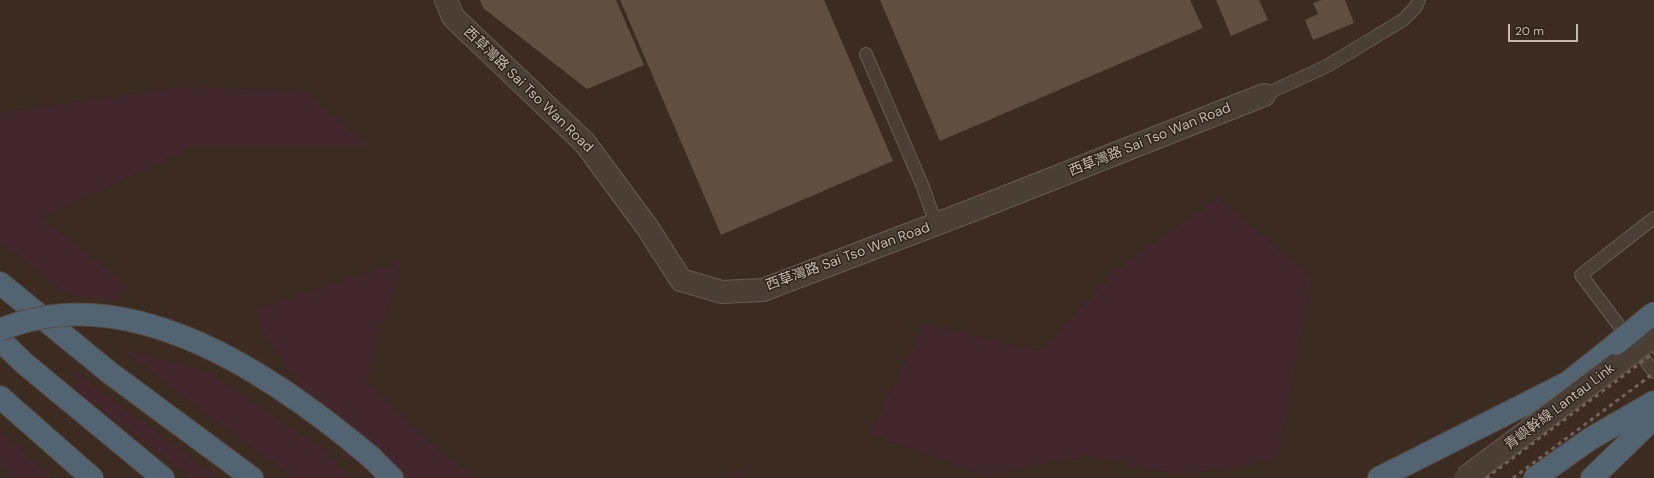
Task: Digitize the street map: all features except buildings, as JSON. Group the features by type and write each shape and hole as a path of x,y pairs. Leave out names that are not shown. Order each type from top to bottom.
{"highway":[{"path":"0,282 110,373 252,478"},
{"path":"0,330 27,320 74,313 102,315 131,320 154,327 204,346 258,375 320,415 372,458 392,478"},
{"path":"1457,478 1493,449 1567,382 1654,314"},
{"path":"0,340 25,364 163,478"},
{"path":"1379,478 1567,382"},
{"path":"0,397 92,478"},
{"path":"1535,478 1590,439 1654,401"},
{"path":"1592,478 1654,418"}],"street":[{"name":"西草灣路 Sai Tso Wan Road","path":"446,0 453,17 586,143 647,227 681,280 722,292 763,290 936,224 1264,95"},
{"name":"青嶼幹線 Lantau Link","path":"1466,478 1654,336"},
{"path":"1552,478 1654,401"}],"lane":[{"path":"1264,95 1327,66 1403,20 1415,8 1419,0"},
{"path":"866,54 923,187 936,224"},
{"path":"1654,218 1581,275 1654,372"}],"shaded area":[{"path":"183,87 304,91 371,147 193,147 41,218 127,284 117,300 70,296 0,242 0,113"},
{"path":"1218,198 1312,277 1279,457 1247,466 1178,474 1086,456 986,475 869,434 925,324 1040,351 1118,268"},
{"path":"402,261 366,380 430,443 477,478 382,478 346,456 259,325 258,308"},
{"path":"124,350 204,370 320,446 351,478 294,478 216,421"},
{"path":"77,373 218,478 192,478 73,388"},
{"path":"0,431 53,478 15,478 0,462"},
{"path":"751,468 738,478 719,478"}],"railway":[{"path":"1486,478 1654,353"},
{"path":"1513,478 1654,373"}]}
